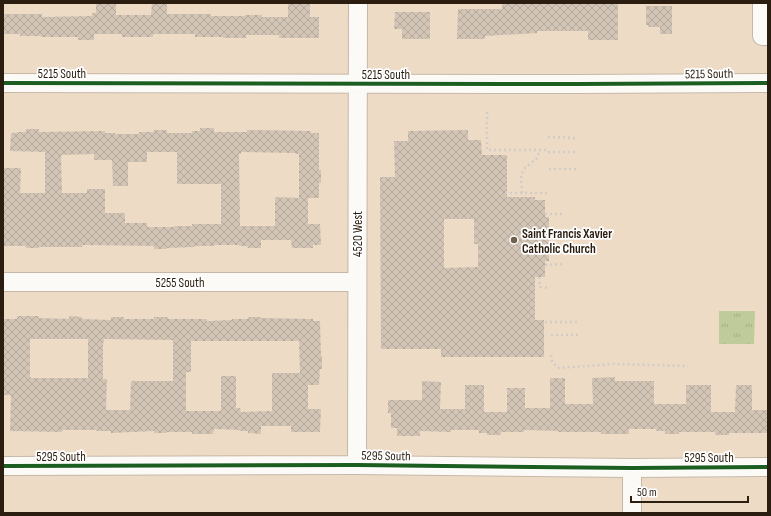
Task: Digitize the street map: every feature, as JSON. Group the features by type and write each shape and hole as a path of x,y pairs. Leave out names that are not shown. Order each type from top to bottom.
{"street":[{"name":"4520 West","path":"357,465 358,3"},
{"path":"762,3 762,36 768,36"},
{"name":"5215 South","path":"3,83 768,83"},
{"name":"5255 South","path":"3,282 357,282"},
{"name":"5295 South","path":"3,466 357,465 632,468 768,467"},
{"path":"632,468 632,513"}],"path":[{"path":"486,112 486,150 576,152"},
{"path":"548,137 576,138"},
{"path":"522,193 522,175 524,169 538,158 540,150"},
{"path":"549,169 577,169"},
{"path":"500,193 549,193"},
{"path":"545,214 564,214"},
{"path":"545,265 563,264"},
{"path":"540,277 540,287 550,288"},
{"path":"545,322 578,322"},
{"path":"550,335 578,335"},
{"path":"550,355 552,362 559,368 614,364 688,366"}],"green space":[{"path":"719,311 755,311 754,344 719,344"}],"building":[{"path":"96,3 116,3 116,15 151,15 152,3 167,3 167,14 211,14 211,16 262,15 262,17 288,17 288,3 310,3 310,17 319,17 319,38 279,38 279,35 246,35 246,38 223,38 195,37 195,34 153,34 153,37 122,37 122,34 94,34 94,40 78,40 78,37 41,37 20,36 20,34 3,34 3,14 42,14 42,17 92,16 92,13 96,13"},
{"path":"502,3 618,3 618,40 588,40 588,31 537,31 537,33 485,36 485,39 457,39 458,9 502,9"},
{"path":"646,6 672,6 672,34 660,34 660,27 648,27 648,25 646,25"},
{"path":"395,12 430,12 430,39 402,39 402,29 394,29"},
{"path":"200,128 214,128 214,132 247,132 247,130 311,131 311,133 319,133 319,170 321,170 321,183 319,183 319,198 308,198 308,224 320,224 321,245 313,245 313,248 292,248 291,240 261,240 261,248 248,248 247,246 239,245 194,246 167,249 154,249 154,246 82,245 82,247 26,248 26,246 3,246 3,168 21,168 20,193 45,193 45,152 10,151 11,133 26,132 26,129 39,129 39,132 105,131 105,133 115,134 139,134 139,132 154,132 154,130 167,130 167,133 192,133 192,131 200,131","holes":["147,152 177,152 177,184 221,184 221,224 147,227 147,223 125,223 125,213 105,213 105,189 87,189 87,193 62,193 61,155 94,154 94,160 112,160 113,186 128,186 128,162 147,162","241,152 299,154 299,198 275,197 275,226 240,226 239,154 241,154"]},
{"path":"468,130 468,140 481,140 482,155 507,155 507,197 535,197 535,200 545,200 545,217 549,217 549,261 545,261 545,277 535,277 535,320 544,320 544,357 441,357 441,349 381,349 380,177 395,177 394,141 408,141 408,131","holes":["444,219 474,219 474,244 478,244 478,267 444,268"]},
{"path":"17,316 39,316 39,318 69,319 69,316 82,317 82,319 111,320 111,317 124,317 124,319 154,319 154,317 168,317 168,319 207,319 207,321 261,317 313,319 313,321 320,321 322,369 320,369 319,385 308,385 308,409 321,409 320,432 291,432 291,426 261,426 261,434 248,433 248,431 239,430 214,429 213,434 192,434 192,432 154,433 154,431 111,433 111,431 96,430 62,430 62,432 10,431 11,395 3,395 3,319 17,319","holes":["30,339 88,339 88,378 31,378","104,339 173,340 173,381 131,381 130,410 106,410 107,379 103,379","191,341 299,341 300,373 272,373 272,411 241,412 240,408 236,408 236,376 221,376 221,411 186,411 186,372 191,372"]},
{"path":"615,377 615,381 654,381 654,404 686,404 686,385 711,385 711,412 735,412 736,385 752,385 752,410 768,410 768,433 729,433 729,435 715,435 715,432 679,432 679,434 665,434 665,431 656,431 656,429 629,429 629,434 524,430 524,432 501,432 501,435 487,435 487,433 479,433 479,430 451,430 451,432 420,431 420,436 397,436 397,428 391,428 391,413 388,413 388,400 422,400 422,381 441,382 440,409 465,409 465,385 484,385 484,412 507,412 507,388 525,388 525,408 550,408 550,378 565,378 565,404 593,404 592,378"}],"cycle path":[{"path":"3,83 768,83"},
{"path":"3,466 357,465 632,468 768,467"}],"place":[{"name":"Saint Francis Xavier Catholic Church","path":"514,240"}]}
